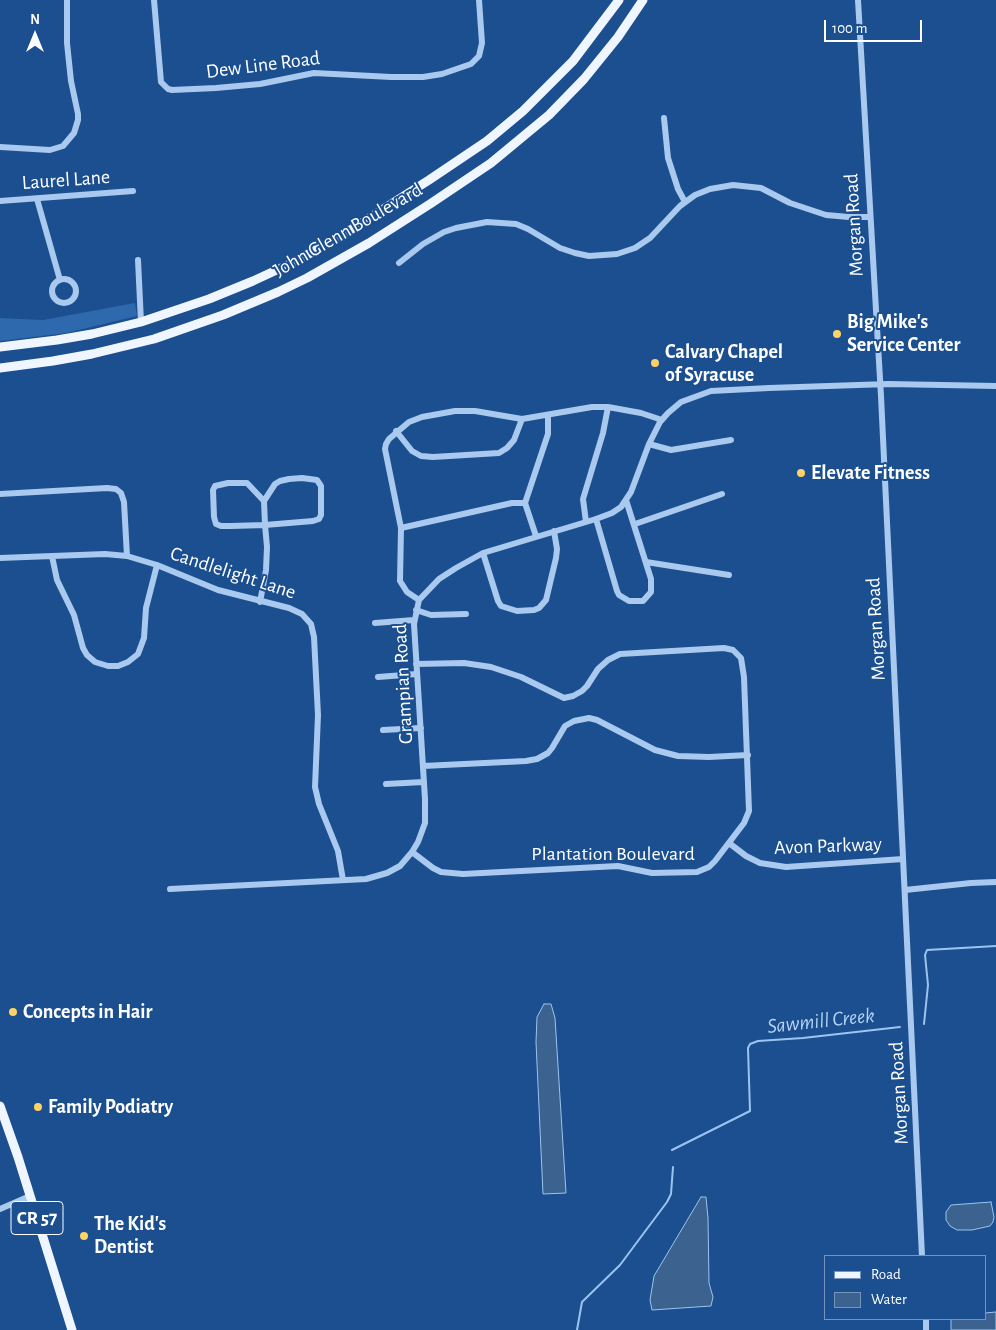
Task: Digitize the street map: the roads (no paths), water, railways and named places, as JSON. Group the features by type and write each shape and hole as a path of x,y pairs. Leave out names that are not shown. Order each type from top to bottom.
{"main road":[{"name":"John Glenn Boulevard","path":"0,347 92,334 141,322 209,299 296,261 341,236 487,141 541,94 572,61 619,0"},
{"name":"John Glenn Boulevard","path":"0,368 92,354 154,339 223,315 278,292 369,243 491,163 549,115 595,65 643,0"},
{"name":"CR 57","path":"0,1106 72,1330"}],"street":[{"path":"0,147 50,150 63,146 74,133 78,114 70,81 67,43 67,0"},
{"name":"Dew Line Road","path":"154,0 161,82 168,89 172,90 260,84 314,73 423,77 442,74 472,64 479,56 482,43 480,0"},
{"name":"Morgan Road","path":"858,0 880,384 922,1255"},
{"path":"664,118 668,158 678,189 685,202"},
{"path":"399,263 420,246 444,232 487,222 516,224 560,248 574,253 589,256 617,254 635,248 650,238 685,202 695,195 710,189 733,185 761,188 790,202 826,214 849,217 870,216"},
{"name":"Laurel Lane","path":"0,201 133,191"},
{"path":"37,199 60,280"},
{"path":"138,260 141,322"},
{"name":"Grampian Road","path":"170,889 366,879 387,874 400,866 412,852 422,834 425,823 414,620 419,600 439,579 483,553 612,513 626,500 631,492 649,444 662,420 681,402 711,391 880,384 996,386"},
{"path":"419,600 407,592 400,581 401,528 385,449 386,444 396,431 409,422 422,417 455,411 475,411 522,419 608,406 641,413 662,420"},
{"path":"586,522 583,499 608,406"},
{"path":"536,536 525,503 548,434 548,415"},
{"path":"396,431 412,451 420,456 499,453 508,448 514,440 522,419"},
{"path":"649,444 671,450 731,440"},
{"path":"260,602 266,570 265,525 264,501 275,484 289,478 318,480 321,486 321,515 319,519 313,522 265,525 231,526 216,524 213,490 215,486 228,483 247,483 264,501"},
{"path":"0,494 116,489 121,494 124,502 127,556"},
{"path":"635,524 722,494"},
{"path":"596,519 619,595 629,601 643,601 651,592 652,586 635,524 626,500"},
{"path":"401,528 512,503 525,503"},
{"path":"483,553 501,606 517,611 534,610 539,608 546,600 556,558 557,549 554,531"},
{"name":"Candlelight Lane","path":"0,558 105,554 127,556 157,565 218,590 302,614 311,624 314,636 318,715 315,787 319,804 338,851 342,880"},
{"path":"52,556 57,580 74,615 83,648 87,655 95,662 108,666 118,666 128,662 138,654 144,638 146,608 157,565"},
{"path":"646,562 729,576"},
{"path":"416,610 431,615 466,614"},
{"path":"375,623 414,620"},
{"name":"Plantation Boulevard","path":"412,852 441,872 463,874 618,866 646,872 697,872 709,867 729,844 744,823 749,811 744,677 741,658 733,650 708,648 620,654 608,660 598,669 587,686 572,696 564,698 521,677 478,664 416,664"},
{"path":"378,677 417,674"},
{"path":"423,766 537,759 552,748 565,726 581,719 589,718 597,720 649,747 678,756 748,755"},
{"path":"383,730 421,728"},
{"path":"386,784 424,782"},
{"name":"Avon Parkway","path":"729,844 760,863 786,867 903,860"},
{"path":"905,890 996,882"},
{"path":"0,1209 30,1196"}],"water":[{"path":"544,1004 551,1004 555,1018 566,1193 543,1194 536,1042 537,1017"},
{"path":"701,1197 706,1197 708,1218 709,1283 713,1297 711,1306 652,1310 650,1300 654,1276"},
{"path":"991,1202 994,1217 990,1226 972,1230 957,1230 950,1226 946,1220 946,1212 951,1205"},
{"path":"996,1312 996,1330 951,1330 951,1320 986,1320 986,1313"}],"waterway":[{"name":"Sawmill Creek","path":"924,1024 928,985 925,955 927,950 996,946"},
{"name":"Sawmill Creek","path":"672,1150 750,1111 748,1048 750,1044 758,1041 900,1027"},
{"name":"Sawmill Creek","path":"577,1330 582,1302 620,1265 667,1202 671,1194 673,1167"}],"place":[{"name":"Big Mike's Service Center","path":"837,334"},
{"name":"Calvary Chapel of Syracuse","path":"655,363"},
{"name":"Elevate Fitness","path":"801,473"},
{"name":"Concepts in Hair","path":"13,1012"},
{"name":"Family Podiatry","path":"38,1107"},
{"name":"The Kid's Dentist","path":"84,1236"}]}
